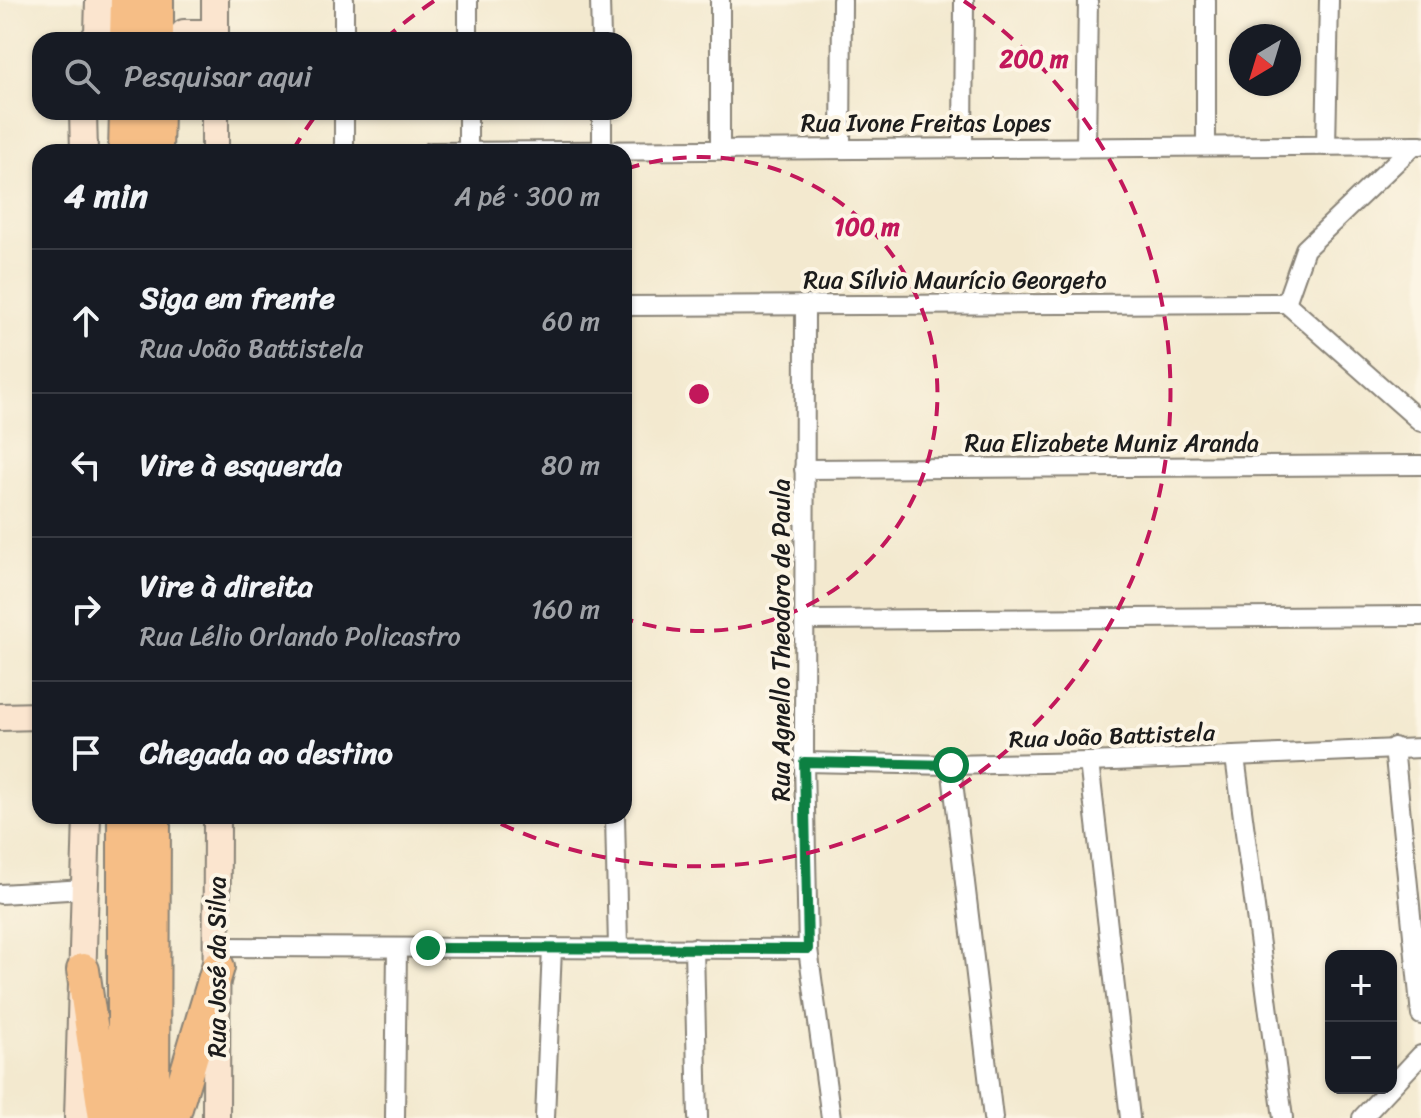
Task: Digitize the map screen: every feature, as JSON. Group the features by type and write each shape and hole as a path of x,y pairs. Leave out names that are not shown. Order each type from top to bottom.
{"highway":[{"path":"102,32 127,0"},
{"path":"157,0 169,32"},
{"path":"125,144 126,120"},
{"path":"156,144 157,120"},
{"path":"124,824 124,1118"},
{"path":"153,1118 154,824"},
{"path":"173,1118 218,957"},
{"path":"83,970 105,1118"}],"street":[{"path":"82,0 97,32"},
{"path":"99,0 99,32"},
{"path":"215,0 215,32"},
{"path":"344,0 344,32"},
{"path":"468,0 468,32"},
{"path":"600,0 601,32"},
{"path":"720,0 720,148"},
{"path":"841,148 842,0"},
{"path":"963,147 964,0"},
{"path":"1086,147 1088,0"},
{"path":"1206,0 1206,146"},
{"path":"1326,146 1329,0"},
{"path":"83,120 84,144"},
{"path":"215,120 215,144"},
{"path":"344,120 344,144"},
{"path":"468,120 468,144"},
{"path":"602,120 602,144"},
{"path":"1418,145 1305,249 1286,303 1421,422"},
{"name":"Rua Ivone Freitas Lopes","path":"632,149 1418,145"},
{"name":"Rua Sílvio Maurício Georgeto","path":"632,306 1286,303"},
{"name":"Rua Agnello Theodoro de Paula","path":"805,305 804,762 808,949 831,1118"},
{"name":"Rua Elizabete Muniz Aranda","path":"804,469 1421,465"},
{"path":"806,620 1421,616"},
{"path":"0,717 32,716"},
{"path":"1394,747 1421,1015"},
{"name":"Rua João Battistela","path":"804,762 951,765 1089,762 1421,748"},
{"path":"1235,757 1283,1118"},
{"path":"1089,762 1130,1118"},
{"path":"951,765 993,1118"},
{"path":"78,1118 87,824"},
{"name":"Rua José da Silva","path":"216,1118 217,824"},
{"path":"615,824 618,948"},
{"path":"0,894 85,889"},
{"path":"218,957 397,948 808,949"},
{"path":"395,1118 397,948"},
{"path":"545,1118 552,948"},
{"path":"694,948 698,1118"},
{"path":"1397,1081 1421,1055"},
{"path":"1362,1118 1385,1094"}],"route":[{"path":"428,948 808,949 804,762 951,765"}]}
